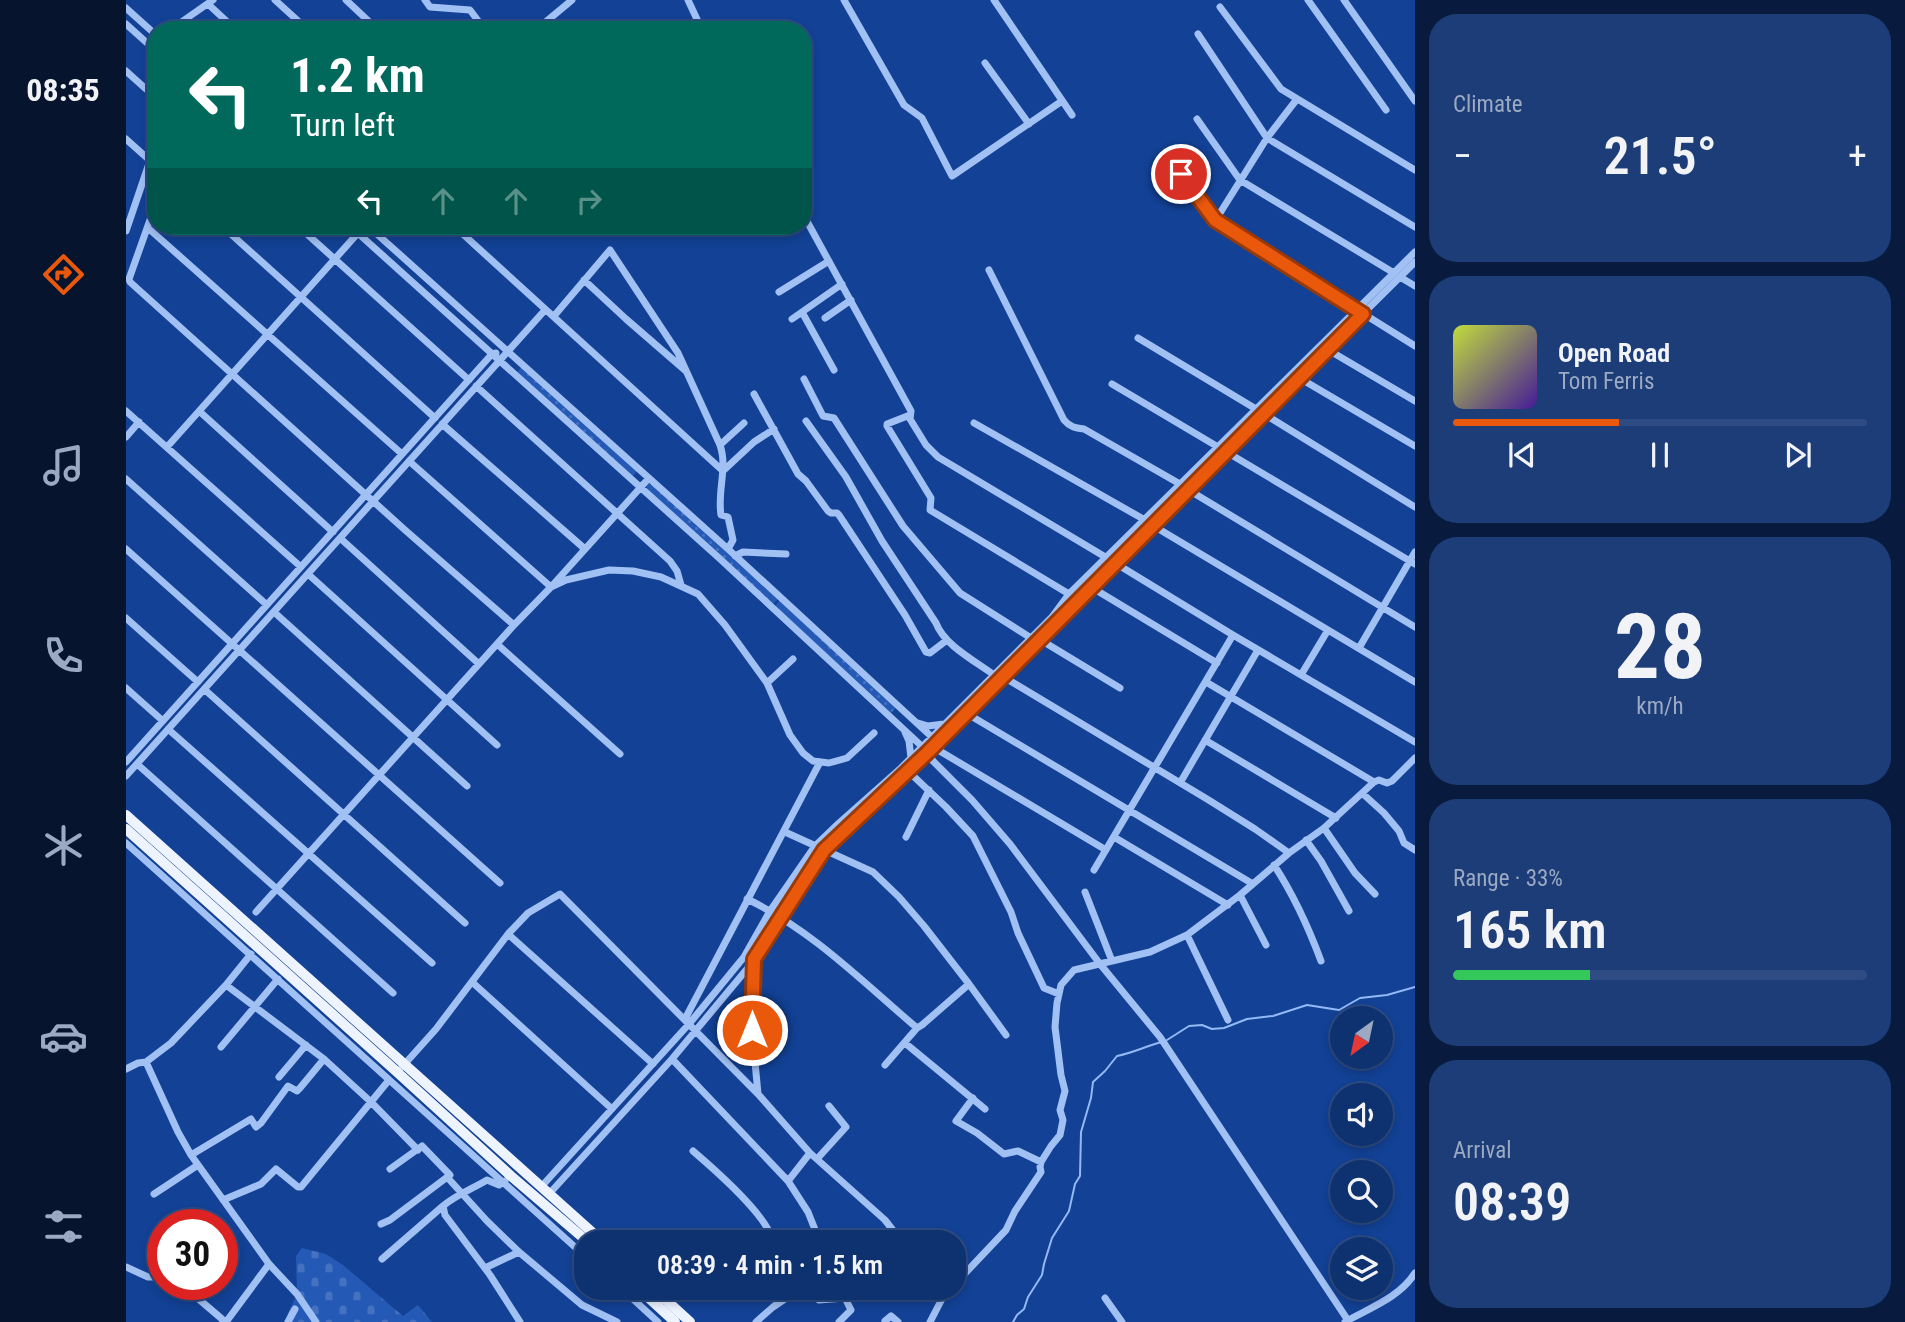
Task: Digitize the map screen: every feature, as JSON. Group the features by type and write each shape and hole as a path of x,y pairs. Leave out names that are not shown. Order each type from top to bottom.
{"main road":[{"path":"126,815 507,1179 574,1231"},
{"path":"126,830 189,878"},
{"path":"397,1072 589,1230"},
{"path":"651,1300 675,1322"},
{"path":"666,1300 690,1322"}],"street":[{"path":"275,0 298,21"},
{"path":"346,0 368,21"},
{"path":"425,0 430,7 470,10 478,21"},
{"path":"547,21 572,0"},
{"path":"688,0 698,21"},
{"path":"844,0 904,105 922,118 950,175 954,176 1062,102"},
{"path":"994,0 1072,116"},
{"path":"1308,0 1386,110"},
{"path":"1344,0 1415,102"},
{"path":"183,21 210,2 228,21"},
{"path":"1220,7 1281,89 1415,170"},
{"path":"126,8 147,27"},
{"path":"126,24 147,41"},
{"path":"1198,34 1267,138 1415,227"},
{"path":"985,63 1029,124"},
{"path":"126,71 147,90"},
{"path":"1215,220 1267,138 1297,99"},
{"path":"1197,119 1240,180 1415,286"},
{"path":"126,139 147,158"},
{"path":"1181,174 1215,220 1415,346"},
{"path":"126,231 129,211 147,176"},
{"path":"812,230 911,411 910,419 926,445 938,457 1415,742"},
{"path":"147,231 129,279 514,625"},
{"path":"156,235 402,454"},
{"path":"232,235 435,418"},
{"path":"308,235 469,380"},
{"path":"167,447 356,235"},
{"path":"360,235 897,723 1106,850"},
{"path":"378,235 736,556 911,718 931,745 933,761 1010,844 1100,964 1160,1037 1347,1321 1397,1294 1415,1273"},
{"path":"464,235 723,471"},
{"path":"554,316 610,250 678,353 720,445 724,457 720,489 721,514 728,517 733,540 728,549"},
{"path":"1035,639 1069,594 1111,560 1187,489 1221,450 1397,275 1415,252"},
{"path":"779,292 829,261"},
{"path":"1397,275 1415,262"},
{"path":"989,270 1068,425 1084,429 1180,484"},
{"path":"584,281 689,373"},
{"path":"792,319 842,284"},
{"path":"825,318 851,300"},
{"path":"126,776 545,310"},
{"path":"802,312 834,370"},
{"path":"1138,338 1415,508"},
{"path":"1324,348 1415,401"},
{"path":"127,758 492,354 508,351"},
{"path":"1296,375 1415,446"},
{"path":"804,379 823,416 834,418 903,526 960,593 1120,688"},
{"path":"1112,384 1412,562"},
{"path":"476,386 670,561 681,584"},
{"path":"754,394 798,474 828,511 839,515 905,615 926,652 930,653 947,640"},
{"path":"126,411 301,567"},
{"path":"199,411 333,532"},
{"path":"910,415 887,426 931,498 930,510 1069,594"},
{"path":"806,421 846,477 882,541 936,623 939,632 947,640 998,676 1180,783 1289,853"},
{"path":"126,437 139,422"},
{"path":"720,445 744,423"},
{"path":"975,423 1415,682"},
{"path":"442,424 585,549"},
{"path":"723,471 754,442 774,429"},
{"path":"1148,523 1180,484 1221,450"},
{"path":"409,461 551,587"},
{"path":"256,912 649,478"},
{"path":"126,479 267,605"},
{"path":"1187,489 1415,627"},
{"path":"340,538 479,664"},
{"path":"126,549 500,883"},
{"path":"736,556 743,552 786,554"},
{"path":"1359,648 1412,562 1415,552"},
{"path":"545,1191 744,957 770,911 815,846 911,758 931,745 945,724 1091,587 1111,560"},
{"path":"551,587 566,580 608,570 632,571 681,584 698,593 725,625 767,683 790,735 803,753 813,761 830,763 847,758 874,733"},
{"path":"308,574 496,745"},
{"path":"1091,587 1217,663"},
{"path":"274,611 467,786"},
{"path":"126,618 198,682"},
{"path":"1301,675 1328,630"},
{"path":"1094,870 1233,635"},
{"path":"496,644 620,754"},
{"path":"1180,783 1258,650"},
{"path":"767,683 793,659"},
{"path":"545,1191 696,1031 754,959 824,850 908,771 998,676"},
{"path":"1206,682 1374,782"},
{"path":"126,688 163,721"},
{"path":"204,689 464,923"},
{"path":"897,723 903,710"},
{"path":"965,713 1253,884"},
{"path":"911,718 923,725 945,724"},
{"path":"897,723 909,740 911,758"},
{"path":"169,729 432,962"},
{"path":"1205,740 1336,818"},
{"path":"966,1272 1006,1230 1015,1211 1041,1172 1041,1161 1060,1135 1063,1120 1060,1110 1065,1091 1055,1027 1062,985 1074,970 1150,952 1187,935 1324,828 1374,782 1392,781 1415,758"},
{"path":"687,1022 747,900 820,762"},
{"path":"137,764 393,993"},
{"path":"908,771 973,836 1011,912 1044,988 1059,994"},
{"path":"906,837 929,790"},
{"path":"1362,793 1399,831 1404,844 1415,849"},
{"path":"1324,828 1355,873 1376,894"},
{"path":"785,832 873,872 900,897 1006,1035"},
{"path":"1114,837 1228,905"},
{"path":"1306,840 1349,911"},
{"path":"126,843 278,979 397,1072"},
{"path":"1274,866 1291,891 1308,925 1321,961"},
{"path":"1085,892 1112,961"},
{"path":"223,1200 261,1184 276,1169 301,1187 436,1029 508,934 528,913 560,894 758,1094 813,1156 893,1230"},
{"path":"1240,895 1266,946"},
{"path":"747,900 812,937 917,1028"},
{"path":"508,934 653,1064"},
{"path":"1187,935 1228,1020"},
{"path":"126,1069 146,1062 172,1043 251,954"},
{"path":"754,959 752,1030 758,1094"},
{"path":"221,1047 278,979"},
{"path":"472,982 612,1109"},
{"path":"885,1065 917,1028 969,984"},
{"path":"226,985 324,1059 418,1150"},
{"path":"905,1043 985,1109"},
{"path":"279,1077 306,1045"},
{"path":"191,1155 251,1119 256,1127 288,1086 297,1091 324,1059"},
{"path":"672,1059 788,1181 808,1212 815,1230"},
{"path":"146,1062 191,1155 269,1264 298,1294 316,1322"},
{"path":"973,1098 956,1121 1004,1154 1017,1151 1041,1161"},
{"path":"788,1181 846,1127 829,1106"},
{"path":"381,1224 450,1175 422,1146 390,1169"},
{"path":"693,1151 727,1181 768,1230"},
{"path":"154,1194 198,1165"},
{"path":"447,1177 519,1252 582,1305 617,1322"},
{"path":"382,1259 443,1206 486,1180 499,1185 507,1179 574,1245"},
{"path":"443,1206 445,1215 485,1268 520,1322"},
{"path":"485,1268 519,1252"},
{"path":"200,1300 225,1322 269,1264"},
{"path":"126,1266 147,1276"},
{"path":"1105,1298 1122,1322"},
{"path":"634,1300 659,1322"},
{"path":"756,1322 784,1300"},
{"path":"839,1322 851,1310 849,1300"},
{"path":"930,1322 943,1300"},
{"path":"288,1322 295,1309"},
{"path":"884,1321 891,1316 898,1322"}],"green space":[{"path":"522,367 637,471 632,477 517,372"},
{"path":"648,484 778,599 773,604 646,489"},
{"path":"780,600 896,708 891,713 775,606"},
{"path":"302,1248 326,1254 343,1265 403,1316 418,1305 432,1322 284,1322 297,1294 296,1256"}],"waterway":[{"path":"1167,1040 1189,1026 1224,1028 1247,1019 1273,1016 1307,1005 1339,1010 1360,998 1387,995 1415,987"},
{"path":"1013,1322 1024,1309 1042,1275 1052,1238 1069,1211 1075,1184 1080,1176 1081,1132 1093,1082 1117,1056 1162,1042"}],"route":[{"path":"752,1030 754,959 824,850 928,752 1363,314 1215,220 1181,174"}]}
